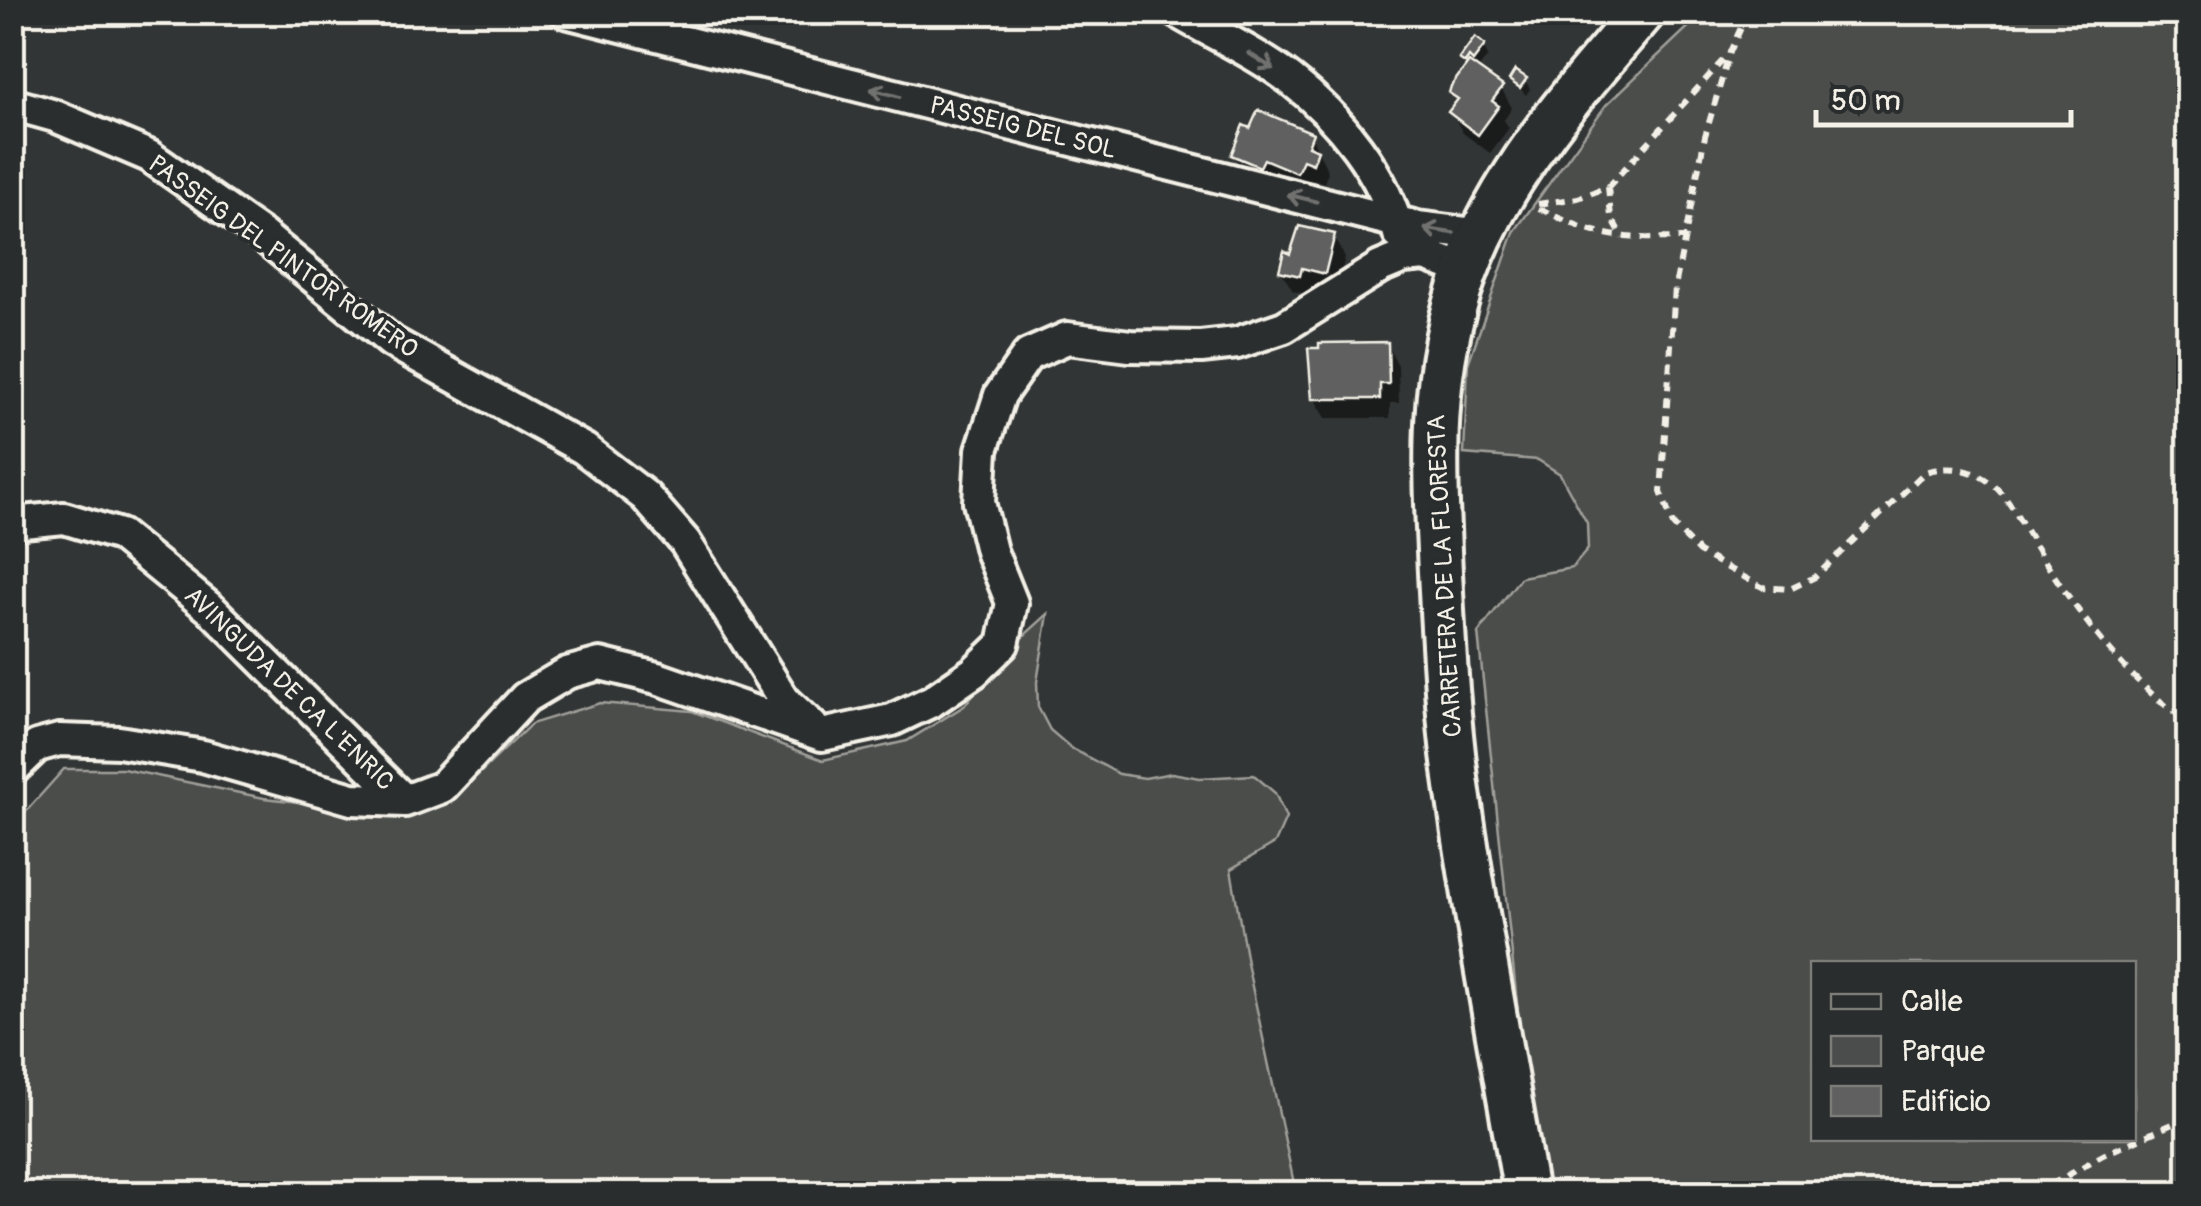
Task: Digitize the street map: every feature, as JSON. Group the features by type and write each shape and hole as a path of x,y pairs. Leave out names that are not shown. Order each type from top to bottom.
{"main road":[{"name":"CARRETERA DE LA FLORESTA","path":"1526,1194 1459,803 1444,655 1435,470 1436,404 1447,331 1474,253 1524,163 1642,12"}],"street":[{"name":"PASSEIG DEL SOL","path":"566,12 1442,232 1474,253"},
{"path":"1177,12 1291,80 1359,150 1384,190 1404,257"},
{"name":"PASSEIG DEL PINTOR ROMERO","path":"12,104 56,116 150,156 262,235 392,342 584,448 645,496 685,542 784,700 822,735"},
{"path":"822,735 892,720 932,702 1004,644 1012,603 991,552 979,502 982,450 1000,395 1028,355 1067,338 1130,346 1201,347 1250,340 1284,327 1380,267 1404,257 1474,253"},
{"name":"AVINGUDA DE CA L'ENRIC","path":"12,523 64,518 120,535 212,610 405,801 442,788 524,698 567,673 600,664 656,678 822,735"},
{"path":"12,770 37,746 59,740 119,742 202,756 352,799 405,801"}],"path":[{"path":"1748,12 1730,52 1705,136 1675,286 1661,492 1672,525 1699,552 1762,588 1790,588 1815,577 1925,472 1943,466 1967,470 2001,492 2087,620 2161,704 2188,721"},
{"path":"1685,238 1623,239 1578,228 1533,205 1578,198 1608,187 1730,52"},
{"path":"1608,187 1611,216 1623,239"},
{"path":"2136,1140 2188,1116"},
{"path":"2035,1194 2134,1141"},
{"path":"12,1186 42,1194"}],"green space":[{"path":"1703,13 2188,13 2188,1193 1542,1193 1528,1107 1478,633 1521,577 1572,568 1588,549 1587,523 1560,474 1538,460 1464,454 1468,364 1514,232 1606,105"},
{"path":"1048,614 1037,682 1038,707 1050,730 1071,748 1119,774 1145,778 1172,773 1200,778 1254,775 1275,793 1286,818 1275,843 1231,869 1296,1193 13,1194 13,826 64,769 123,769 264,798 394,813 434,807 479,774 531,724 600,703 692,711 823,760 907,741 964,706 1008,650"}],"building":[{"path":"1475,37 1485,45 1473,61 1469,57 1465,63 1459,59"},
{"path":"1469,62 1503,86 1492,101 1499,106 1478,135 1448,112 1458,99 1449,93 1451,86"},
{"path":"1515,70 1527,78 1520,88 1509,80"},
{"path":"1258,110 1313,133 1308,146 1318,150 1313,164 1303,160 1297,173 1264,159 1260,167 1231,155 1243,125 1250,128"},
{"path":"1299,226 1335,234 1325,274 1302,268 1300,276 1279,271 1284,251 1290,254"},
{"path":"1388,342 1389,384 1380,384 1380,399 1312,399 1308,348 1319,348 1319,343"}]}
